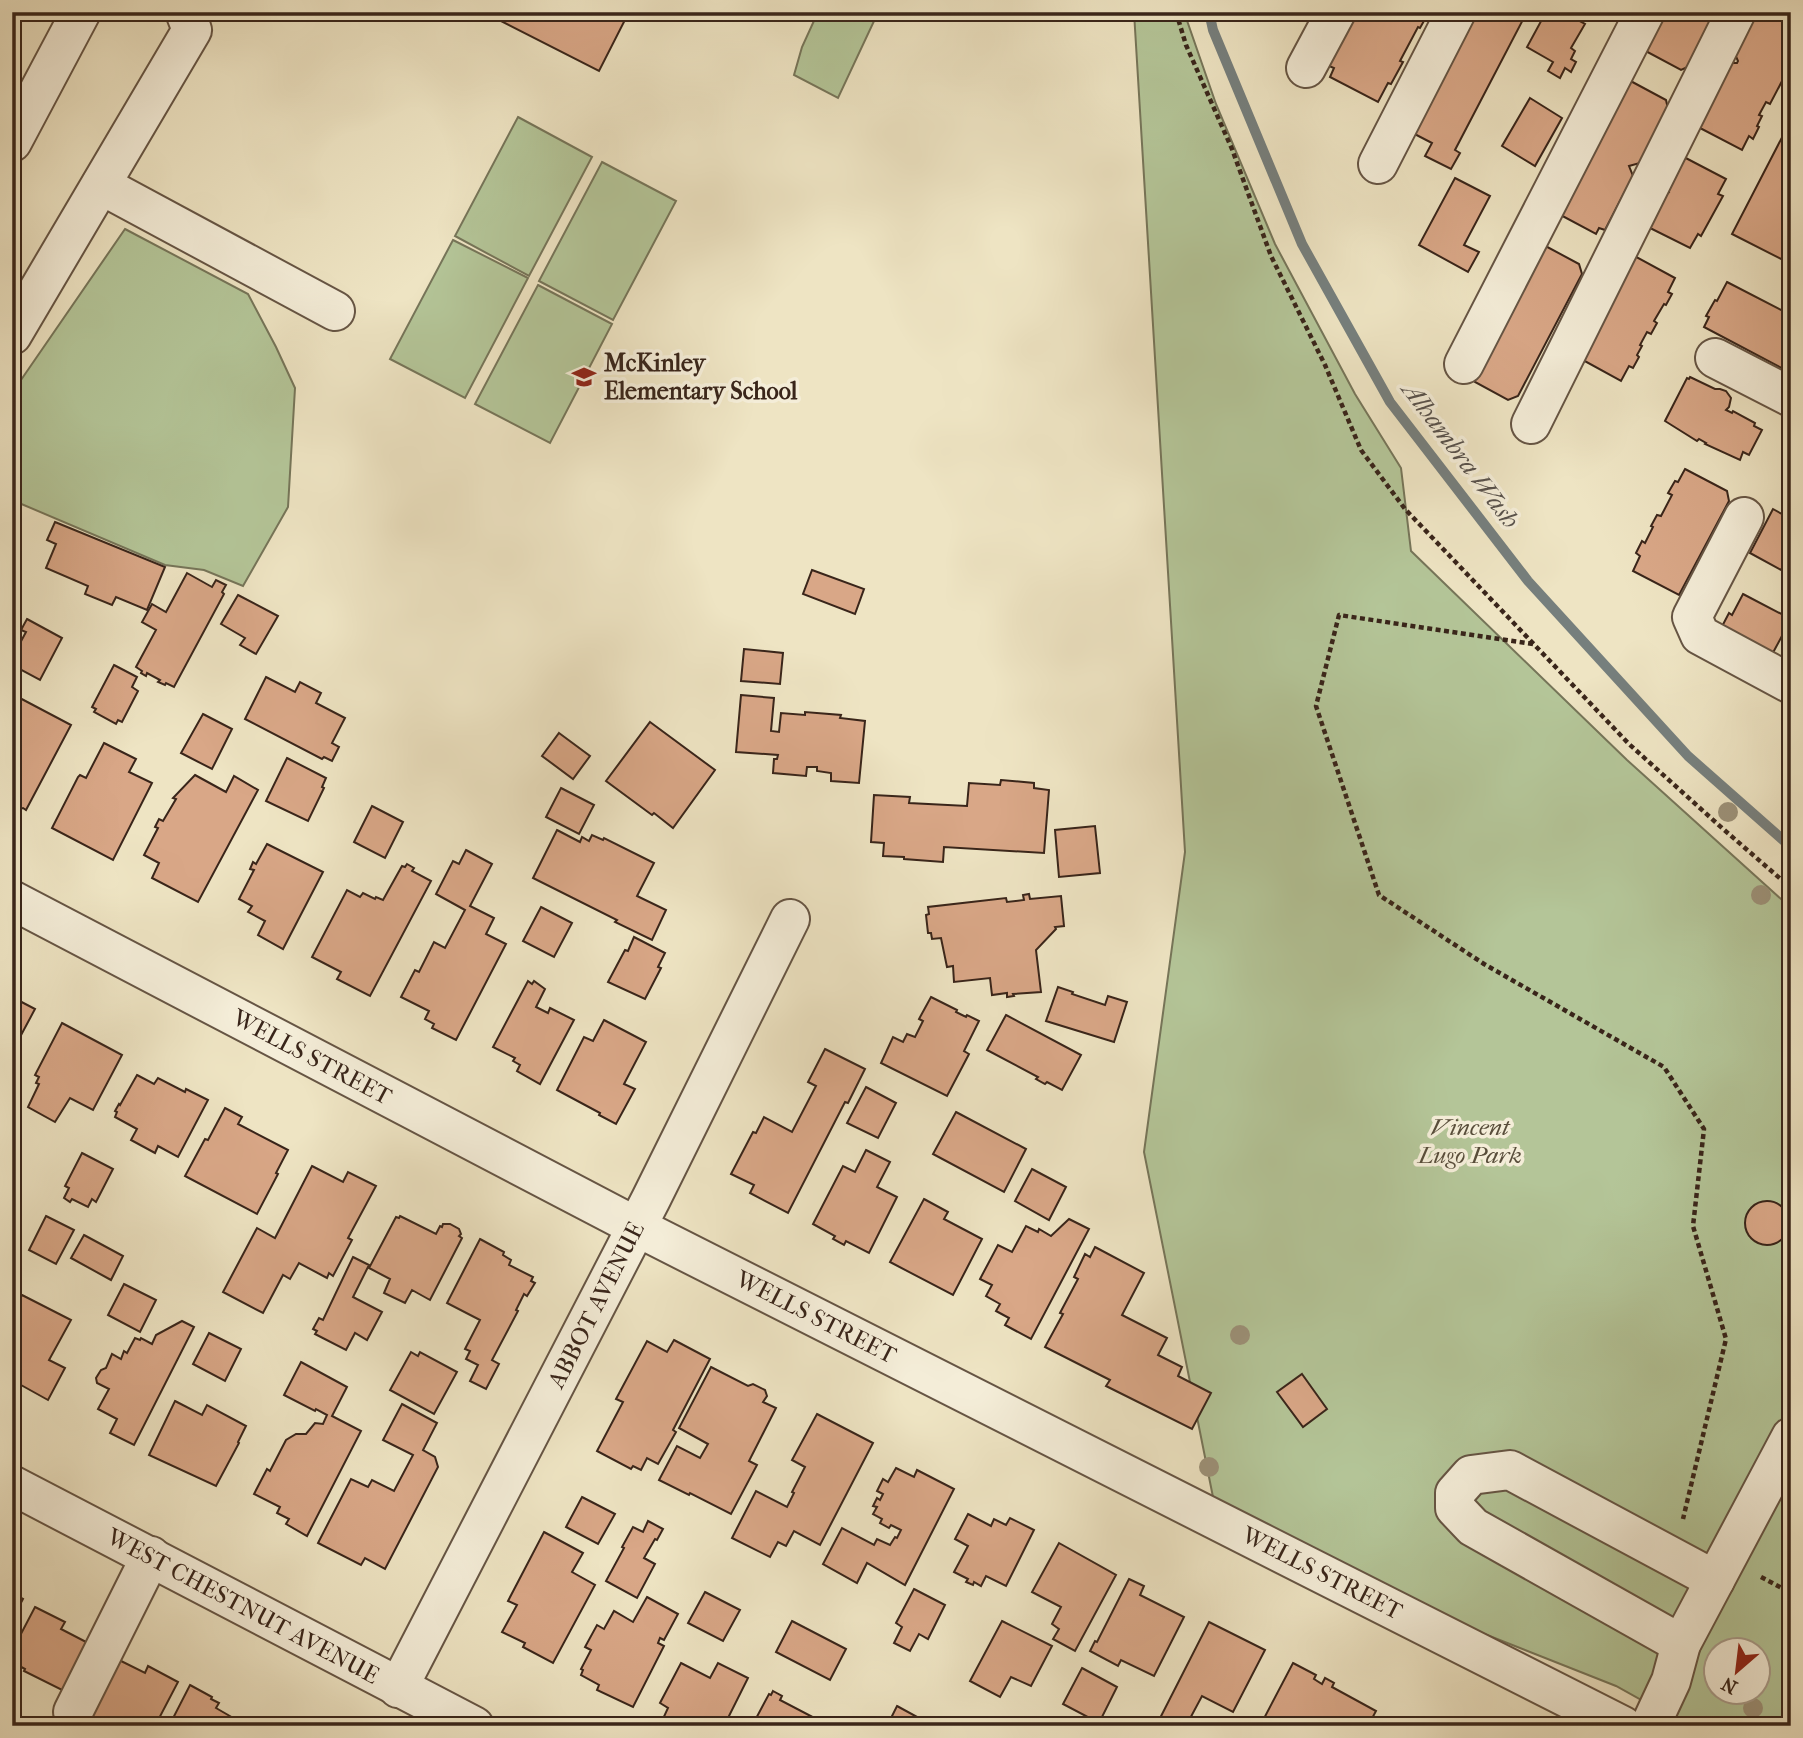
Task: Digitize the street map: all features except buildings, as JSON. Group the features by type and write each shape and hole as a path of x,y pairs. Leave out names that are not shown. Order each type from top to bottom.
{"street":[{"path":"12,142 81,12"},
{"path":"12,335 192,30 185,12"},
{"path":"1306,68 1336,12"},
{"path":"1378,164 1456,12"},
{"path":"1464,364 1645,12"},
{"path":"1531,424 1736,12"},
{"path":"101,185 335,311"},
{"path":"1715,358 1791,397"},
{"path":"1744,517 1692,617 1700,635 1791,684"},
{"name":"WELLS STREET","path":"12,900 637,1227 1623,1726"},
{"name":"ABBOT AVENUE","path":"398,1688 637,1227 790,919"},
{"path":"1650,1726 1671,1681 1681,1643 1791,1437"},
{"path":"1681,1643 1473,1527 1455,1508 1455,1493 1471,1475 1510,1470 1721,1569"},
{"name":"WEST CHESTNUT AVENUE","path":"12,1485 474,1726"},
{"path":"73,1712 151,1556"}],"path":[{"path":"1176,12 1186,45 1232,149 1271,256 1325,365 1360,450 1405,509 1629,744 1791,888"},
{"path":"1534,644 1339,615 1317,706 1380,895 1484,964 1664,1067 1703,1129 1693,1226 1726,1339 1683,1521"},
{"path":"1721,1569 1791,1593"}],"green space":[{"path":"818,12 860,12 875,19 838,98 794,75 802,47"},
{"name":"Vincent Lugo Park","path":"1134,12 1184,12 1216,104 1275,244 1355,394 1401,468 1411,551 1627,760 1791,908 1791,1726 1688,1726 1616,1686 1449,1620 1213,1497 1144,1152 1185,852"},
{"path":"518,117 592,157 529,276 455,236"},
{"path":"602,162 676,201 613,320 539,281"},
{"path":"125,229 248,294 295,388 288,507 243,586 204,570 165,565 12,500 12,393"},
{"path":"453,240 528,278 465,398 390,359"},
{"path":"538,285 612,324 550,443 475,404"}],"waterway":[{"name":"Alhambra Wash","path":"1209,12 1213,30 1302,244 1390,402 1528,581 1688,756 1791,847"}],"place":[{"name":"McKinley Elementary School","path":"584,377"}]}
